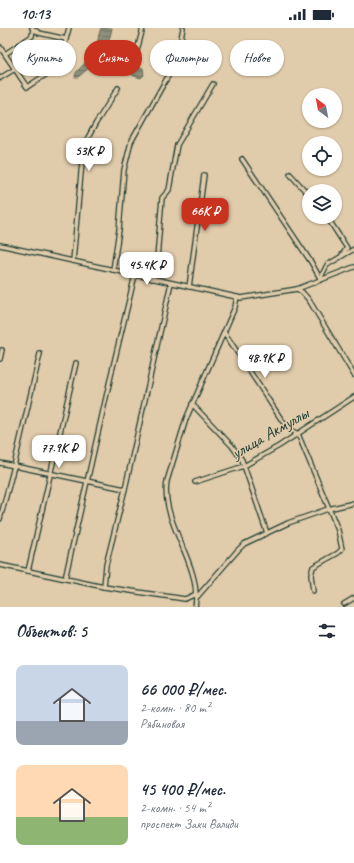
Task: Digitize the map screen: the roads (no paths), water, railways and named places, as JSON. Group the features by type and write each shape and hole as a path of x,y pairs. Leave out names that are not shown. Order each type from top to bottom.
{"street":[{"path":"33,28 39,33 66,39 69,28"},
{"path":"5,54 32,36 33,28"},
{"path":"140,40 143,28"},
{"path":"112,270 119,230 124,170 131,142 172,69 178,55 183,28"},
{"path":"0,47 12,64"},
{"path":"0,78 12,71"},
{"path":"20,76 27,87 44,76"},
{"path":"152,279 157,258 162,198 169,190 177,146 213,84"},
{"path":"72,261 85,144 118,88"},
{"path":"242,159 311,262 320,279"},
{"path":"290,174 302,187"},
{"path":"189,287 204,175"},
{"path":"332,224 347,248 341,256"},
{"path":"0,245 236,297 297,289 354,267"},
{"path":"320,279 327,265 354,249"},
{"path":"65,579 135,275"},
{"path":"104,587 106,565 125,489 171,283"},
{"path":"297,289 309,300 354,375"},
{"path":"195,607 196,596 192,573 170,512 166,490 167,480 184,425 235,307 236,297"},
{"path":"224,332 283,422 291,430 298,434 338,530 342,549 338,553 313,567 311,575 313,592"},
{"path":"0,359 2,350"},
{"path":"0,520 40,354"},
{"path":"28,571 76,363"},
{"name":"улица Акмуллы","path":"195,482 244,466 279,446 354,397"},
{"path":"192,404 232,446 242,460 267,533"},
{"path":"0,463 125,489"},
{"path":"0,565 104,587 185,599 196,596 244,544 288,523 328,509 354,503"},
{"path":"344,604 354,598"}]}
